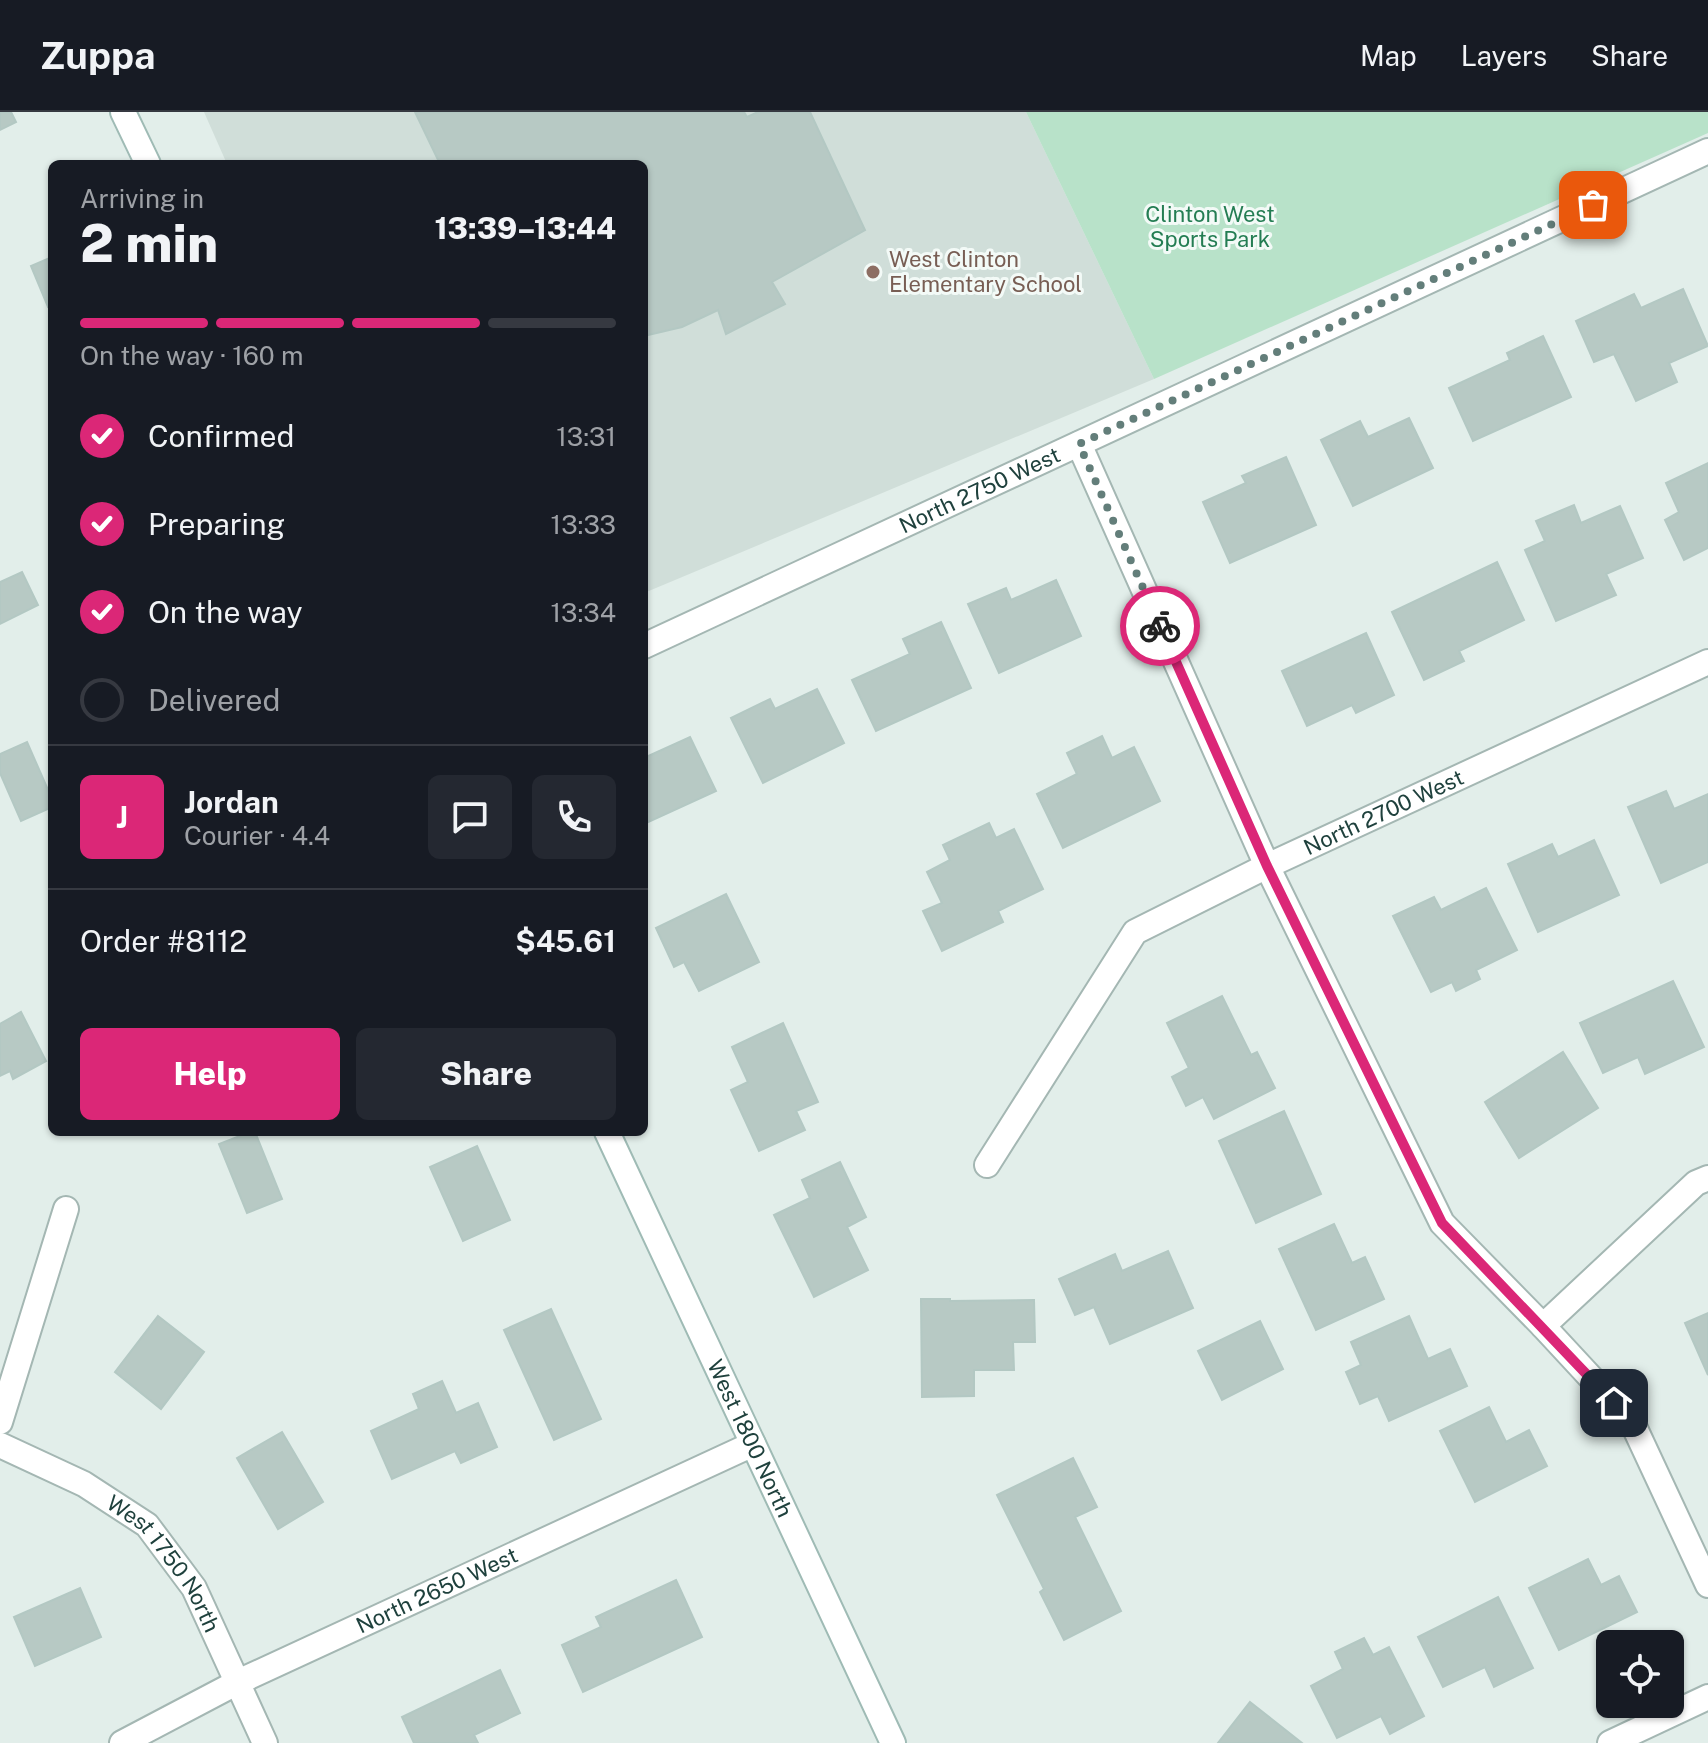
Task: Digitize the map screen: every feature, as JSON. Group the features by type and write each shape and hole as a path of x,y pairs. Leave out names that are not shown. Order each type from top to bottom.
{"street":[{"path":"123,112 146,160"},
{"name":"North 2750 West","path":"648,644 1708,151"},
{"path":"1079,444 1267,866 1442,1223 1632,1422 1708,1585"},
{"name":"North 2700 West","path":"987,1165 1135,932 1267,866 1708,662"},
{"name":"West 1800 North","path":"609,1136 893,1743"},
{"path":"1543,1326 1696,1183 1708,1178"},
{"path":"0,1422 66,1209"},
{"name":"North 2650 West","path":"122,1743 238,1682 753,1444"},
{"name":"West 1750 North","path":"0,1445 84,1484 147,1525 194,1588 265,1743"},
{"path":"1610,1743 1708,1697"}],"shaded area":[{"name":"West Clinton Elementary School","path":"204,112 1026,112 1154,379 648,591 648,160 225,160"}],"green space":[{"name":"Clinton West Sports Park","path":"1026,112 1708,112 1708,133 1154,379"}],"building":[{"path":"0,112 11,112 16,122 0,130"},
{"path":"415,112 744,112 747,117 758,112 810,112 865,230 772,282 785,304 726,334 718,310 682,327 648,335 648,160 438,160"},
{"path":"48,259 48,307 31,266"},
{"path":"1683,289 1708,346 1669,363 1677,382 1636,401 1614,354 1594,362 1576,321 1634,294 1641,308"},
{"path":"1543,336 1571,397 1473,441 1449,388 1510,360 1507,353"},
{"path":"1409,418 1433,468 1353,506 1321,440 1360,421 1368,437"},
{"path":"1286,457 1316,525 1230,563 1203,502 1246,483 1242,476"},
{"path":"1708,463 1708,548 1684,560 1665,520 1679,512 1666,483"},
{"path":"1574,505 1581,523 1620,506 1643,558 1606,574 1616,595 1556,621 1525,550 1545,541 1536,521"},
{"path":"1497,562 1524,620 1459,651 1464,661 1424,680 1392,612"},
{"path":"22,572 38,605 0,624 0,582"},
{"path":"1056,580 1081,636 999,673 968,604 1006,588 1011,600"},
{"path":"941,622 971,688 876,731 852,680 910,654 903,639"},
{"path":"1366,633 1394,695 1356,713 1352,705 1307,726 1282,671"},
{"path":"817,689 844,743 763,783 731,718 770,699 775,709"},
{"path":"1102,736 1112,758 1134,747 1160,801 1063,848 1037,794 1077,774 1067,753"},
{"path":"690,737 716,791 648,822 648,756"},
{"path":"27,742 48,790 48,809 21,821 0,773 0,754"},
{"path":"1666,791 1674,809 1708,794 1708,862 1661,883 1628,807"},
{"path":"989,823 996,838 1014,829 1043,889 998,911 1003,922 942,951 923,911 942,903 927,872 950,860 943,845"},
{"path":"1594,840 1619,895 1538,932 1508,864 1552,844 1558,857"},
{"path":"1486,888 1517,950 1476,970 1480,979 1456,991 1452,982 1431,992 1393,916 1434,897 1441,910"},
{"path":"726,894 759,962 699,991 684,962 674,967 656,928"},
{"path":"1673,981 1704,1047 1645,1074 1638,1057 1603,1073 1580,1023"},
{"path":"1222,996 1251,1055 1257,1052 1275,1088 1214,1119 1203,1097 1186,1106 1172,1077 1189,1068 1167,1023"},
{"path":"21,1012 46,1061 13,1079 10,1071 0,1076 0,1024"},
{"path":"783,1023 818,1102 796,1111 805,1130 759,1151 731,1090 748,1082 732,1047"},
{"path":"1563,1052 1598,1108 1519,1158 1485,1102"},
{"path":"1284,1111 1321,1194 1256,1223 1219,1141"},
{"path":"240,1136 257,1136 282,1199 247,1213 219,1144"},
{"path":"477,1146 510,1220 463,1241 430,1167"},
{"path":"840,1162 866,1217 847,1227 868,1270 814,1297 774,1215 810,1198 802,1180"},
{"path":"1334,1224 1352,1263 1365,1257 1384,1299 1316,1330 1279,1249"},
{"path":"1168,1251 1193,1308 1110,1344 1094,1307 1075,1315 1059,1279 1115,1254 1122,1271"},
{"path":"921,1299 1034,1300 1035,1342 1013,1342 1014,1370 974,1370 974,1396 922,1397"},
{"path":"551,1309 601,1419 554,1440 504,1330"},
{"path":"1708,1313 1708,1375 1685,1323"},
{"path":"158,1316 204,1352 161,1409 115,1372"},
{"path":"1409,1316 1428,1359 1450,1349 1467,1386 1389,1421 1378,1396 1360,1404 1346,1372 1361,1365 1351,1342"},
{"path":"1260,1321 1283,1369 1222,1400 1198,1351"},
{"path":"442,1381 456,1413 478,1403 497,1447 461,1463 455,1451 392,1479 371,1431 419,1409 413,1394"},
{"path":"1489,1407 1506,1442 1529,1430 1547,1466 1475,1502 1440,1431"},
{"path":"282,1432 323,1502 278,1529 237,1458"},
{"path":"1073,1458 1097,1507 1075,1517 1121,1611 1064,1640 1040,1592 1044,1589 997,1495"},
{"path":"1588,1559 1601,1585 1619,1576 1637,1612 1559,1650 1529,1588"},
{"path":"676,1580 702,1637 583,1692 562,1645 601,1627 596,1617"},
{"path":"80,1588 101,1637 35,1666 14,1617"},
{"path":"1498,1597 1533,1668 1494,1687 1485,1667 1443,1687 1418,1637"},
{"path":"1364,1638 1373,1655 1389,1647 1424,1716 1390,1734 1381,1716 1337,1738 1311,1686 1343,1669 1335,1652"},
{"path":"500,1670 520,1713 474,1735 478,1743 414,1743 402,1717"},
{"path":"1250,1702 1302,1743 1218,1743"}],"way so far":[{"path":"1160,626 1079,444 1593,205"}],"place":[{"name":"West Clinton Elementary School","path":"873,272"}],"route":[{"path":"1160,626 1267,866 1442,1223 1614,1403"}]}
